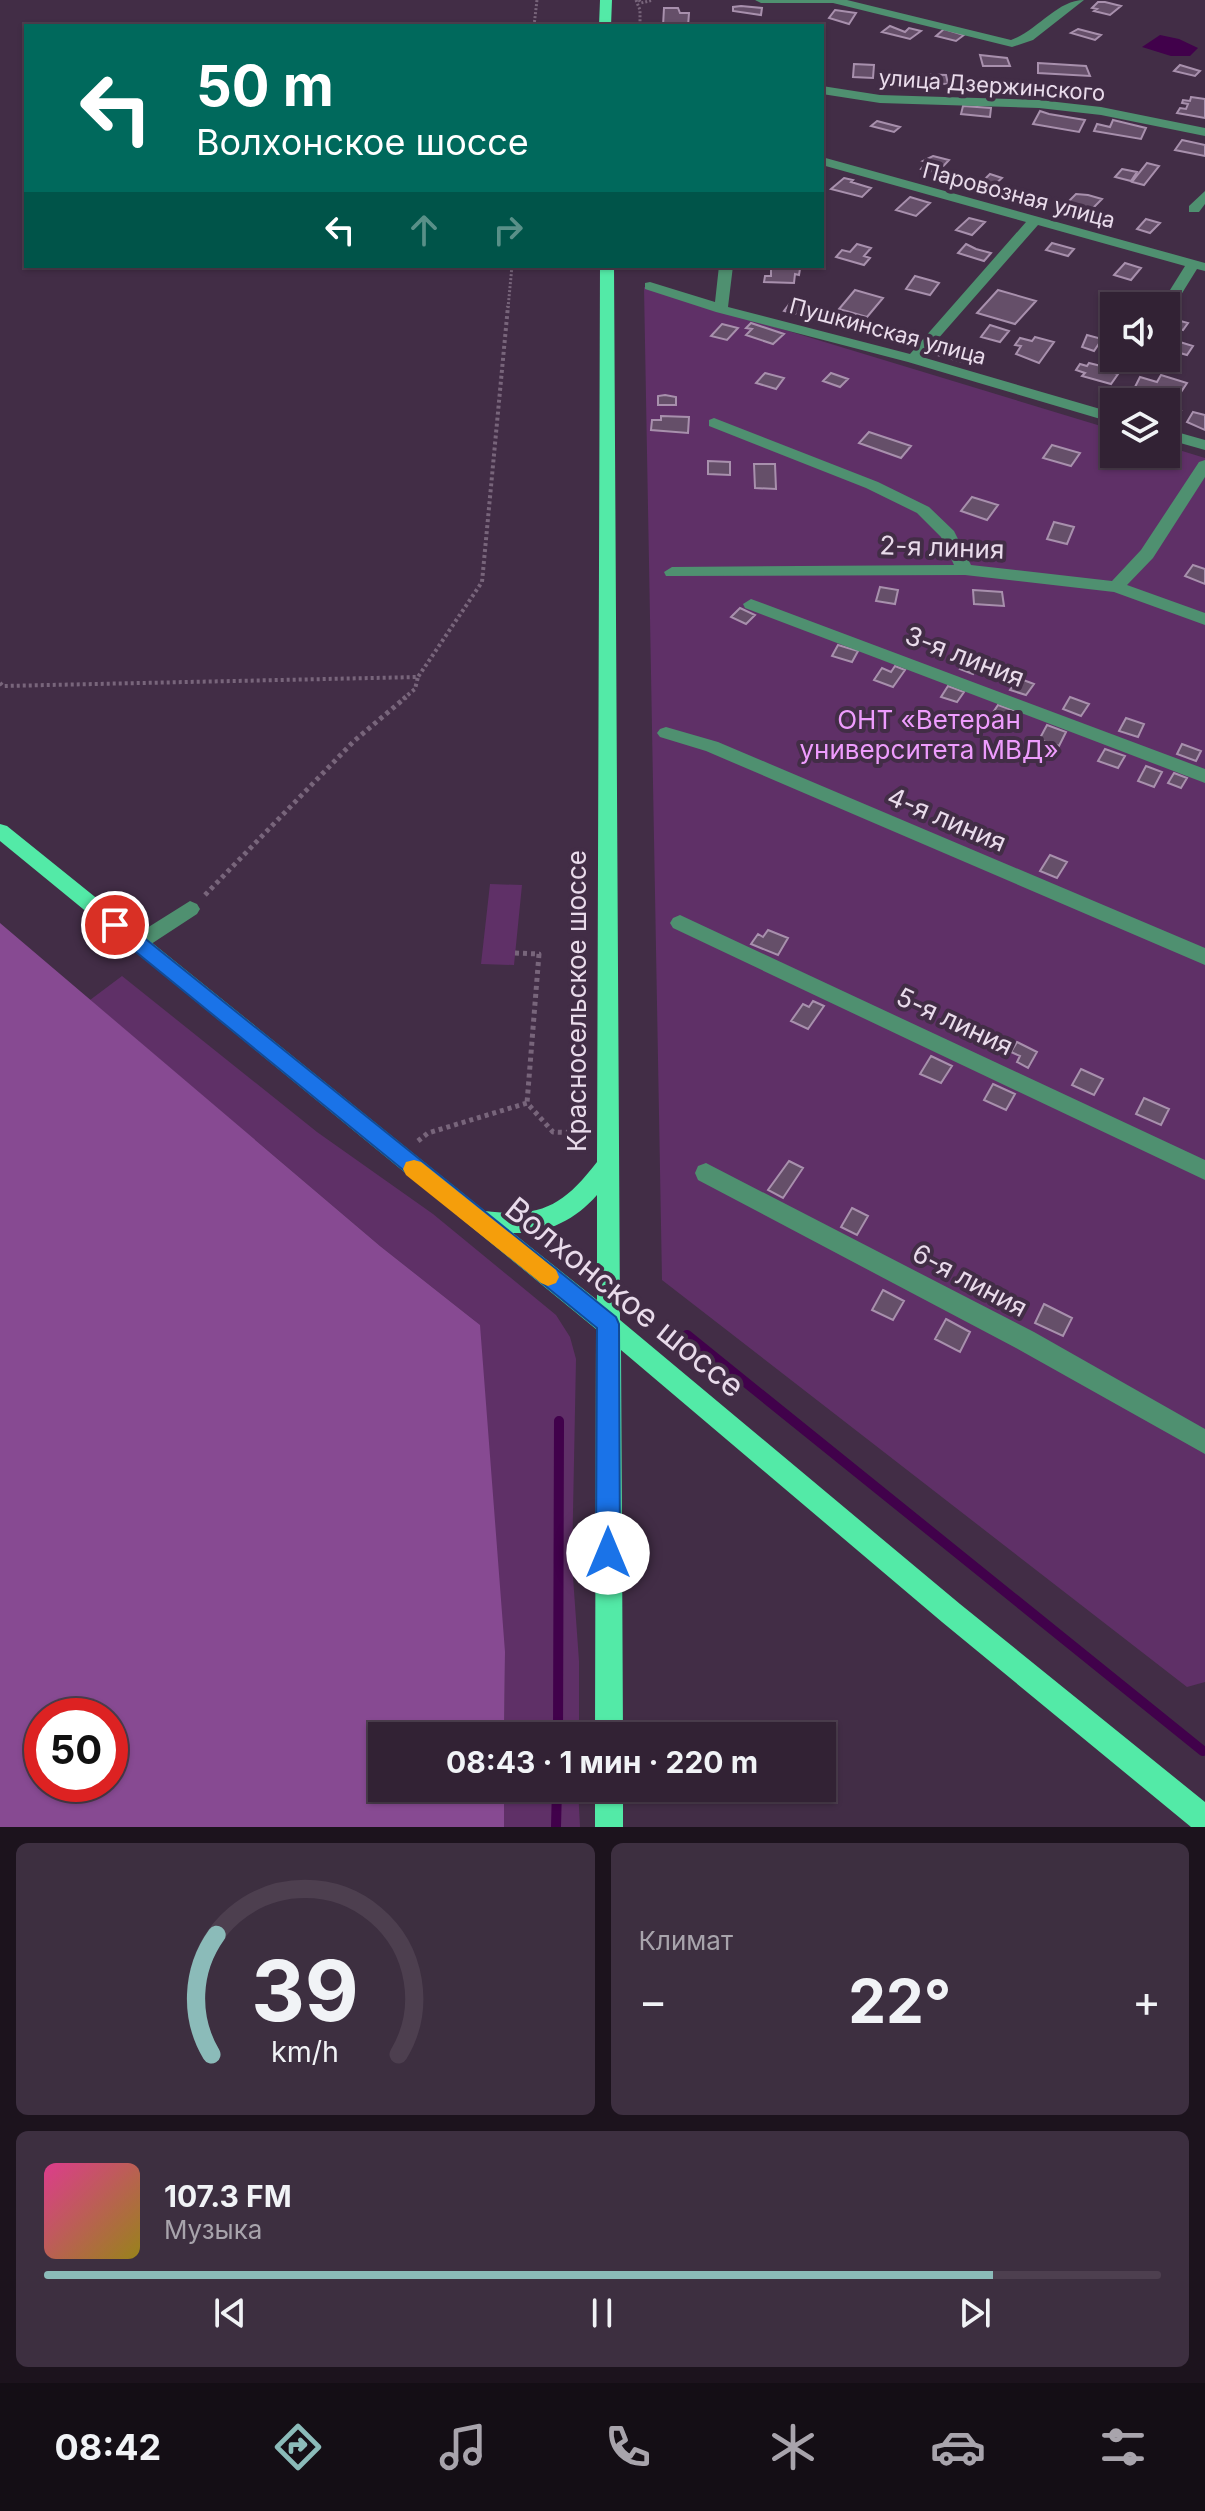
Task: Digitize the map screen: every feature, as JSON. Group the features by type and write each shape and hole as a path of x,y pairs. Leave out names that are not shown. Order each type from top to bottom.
{"main road":[{"path":"605,24 606,0"},
{"name":"Красносельское шоссе","path":"607,268 609,1722"},
{"name":"Волхонское шоссе","path":"0,831 608,1324 951,1613 1205,1820"},
{"path":"476,1219 530,1225 554,1216 575,1205 608,1165"},
{"path":"609,1802 609,1827"}],"street":[{"path":"761,0 833,0 1012,44 1029,38 1078,0"},
{"name":"улица Дзержинского","path":"824,90 880,99 1039,104 1101,111 1205,132"},
{"name":"Паровозная улица","path":"824,162 1199,265"},
{"path":"1194,209 1205,195"},
{"path":"913,359 1035,220"},
{"path":"1178,292 1199,265"},
{"path":"721,309 726,268"},
{"name":"Пушкинская улица","path":"650,286 721,309 913,359 1100,414"},
{"path":"714,423 872,485 923,510 948,535 965,570"},
{"path":"1180,438 1205,445"},
{"path":"1116,587 1197,492 1205,465"},
{"name":"2-я линия","path":"672,572 965,570 1116,587 1205,619"},
{"name":"3-я линия","path":"751,604 1205,776"},
{"name":"4-я линия","path":"666,733 712,746 1205,957"},
{"path":"138,943 196,904"},
{"name":"5-я линия","path":"680,923 1205,1170"},
{"name":"6-я линия","path":"706,1173 1025,1340 1205,1442"}],"path":[{"path":"534,24 537,0"},
{"path":"637,0 641,3 653,0"},
{"path":"637,0 640,24"},
{"path":"196,904 354,741 415,689 418,677 482,582 512,268"},
{"path":"2,684 418,677"},
{"path":"515,953 539,954 527,1103 553,1132 579,1132"},
{"path":"415,1144 428,1133 527,1103"}],"green space":[{"name":"ОНТ «Ветеран университета МВД»","path":"644,287 1100,426 1100,468 1180,468 1180,450 1205,458 1205,1682 1187,1687 662,1280"},
{"path":"490,884 522,885 514,965 481,964"},
{"path":"0,969 480,1325 380,1246 90,1000 122,976 317,1132 433,1214 556,1315 570,1337 576,1359 572,1563 579,1661 579,1722 504,1722 505,1652 402,1722 368,1722 368,1789 0,1827"},
{"path":"504,1802 579,1802 580,1827 504,1827"}],"shaded area":[{"path":"1160,35 1198,48 1190,56 1171,56 1142,47"},
{"path":"0,923 380,1246 480,1325 505,1652 504,1722 368,1722 368,1802 504,1802 504,1827 0,1827"}],"building":[{"path":"1098,2 1121,6 1110,15 1094,11 1097,9 1092,8"},
{"path":"733,7 762,8 761,15 733,11"},
{"path":"664,8 678,8 680,13 689,13 688,24 663,24"},
{"path":"835,10 856,13 849,24 829,18"},
{"path":"890,26 905,32 909,28 921,31 910,39 882,32"},
{"path":"944,29 964,35 956,41 936,36"},
{"path":"1078,29 1101,35 1095,40 1071,33"},
{"path":"980,55 1007,58 1010,66 983,66"},
{"path":"1038,63 1086,66 1090,76 1038,73"},
{"path":"854,64 874,65 873,78 853,77"},
{"path":"1180,65 1200,71 1195,76 1174,71"},
{"path":"916,74 946,75 948,84 917,83"},
{"path":"1021,81 1040,86 1042,94 1025,94"},
{"path":"1191,97 1205,99 1205,118 1177,113 1180,108 1186,109 1188,104 1182,103 1183,100 1190,101"},
{"path":"963,106 991,108 990,117 961,114"},
{"path":"1040,111 1085,120 1079,132 1033,124"},
{"path":"1113,120 1146,128 1141,139 1094,131 1097,124 1110,127"},
{"path":"877,121 900,127 894,132 871,126"},
{"path":"1182,140 1205,145 1205,156 1175,150"},
{"path":"933,156 949,160 937,173 921,169 927,162 923,161"},
{"path":"1147,163 1159,166 1144,185 1132,182"},
{"path":"1122,169 1137,172 1131,181 1115,177"},
{"path":"990,174 1002,178 993,186 981,183"},
{"path":"844,178 871,188 862,197 831,189"},
{"path":"1076,194 1102,199 1087,214 1063,207"},
{"path":"910,197 930,203 916,216 896,210"},
{"path":"969,218 985,222 972,235 956,230"},
{"path":"1146,219 1160,223 1150,233 1137,229"},
{"path":"1052,243 1074,249 1068,256 1046,250"},
{"path":"857,244 871,248 864,256 870,258 864,265 836,257 842,250 850,252"},
{"path":"966,244 991,253 984,261 958,253"},
{"path":"1125,263 1141,268 1131,280 1114,275"},
{"path":"771,268 800,269 799,275 795,274 794,283 764,282 765,276 771,276"},
{"path":"915,276 939,283 930,295 906,289"},
{"path":"855,290 883,298 867,317 839,309"},
{"path":"998,290 1036,301 1015,324 977,313"},
{"path":"791,302 815,308 807,317 784,311"},
{"path":"1180,321 1188,323 1183,330 1180,329"},
{"path":"751,323 784,334 773,344 746,335 752,329 746,328"},
{"path":"722,324 738,328 727,340 711,336"},
{"path":"990,325 1009,331 1000,342 981,337"},
{"path":"1087,335 1100,338 1094,351 1082,347"},
{"path":"1035,337 1054,342 1039,363 1016,354 1021,346 1015,345 1020,338 1032,341"},
{"path":"947,342 972,349 963,362 937,355"},
{"path":"1180,342 1193,346 1187,355 1180,353"},
{"path":"1089,363 1100,366 1100,372 1118,374 1111,384 1082,376 1085,373 1076,370 1080,364 1087,366"},
{"path":"765,373 784,378 776,389 756,383"},
{"path":"831,373 848,379 840,387 823,381"},
{"path":"1161,375 1187,383 1180,394 1180,388 1134,388 1140,377 1157,382"},
{"path":"658,396 676,397 676,405 658,405"},
{"path":"1193,412 1205,415 1205,430 1187,422"},
{"path":"661,416 689,417 688,433 651,430 652,420 661,420"},
{"path":"869,432 911,446 901,458 859,443"},
{"path":"1052,445 1080,453 1071,466 1043,458"},
{"path":"708,461 730,462 730,475 708,474"},
{"path":"754,464 775,464 776,489 755,488"},
{"path":"972,497 998,505 987,520 961,511"},
{"path":"1054,522 1074,527 1067,544 1047,539"},
{"path":"1193,565 1205,569 1205,584 1185,576"},
{"path":"880,587 898,590 895,604 876,601"},
{"path":"973,590 1002,592 1004,606 974,604"},
{"path":"740,608 755,615 746,624 731,617"},
{"path":"838,645 858,651 852,662 832,656"},
{"path":"971,655 984,661 973,674 960,669"},
{"path":"895,666 905,670 893,687 874,680 882,668 891,672"},
{"path":"1018,678 1034,684 1026,695 1010,690"},
{"path":"948,686 964,692 957,702 941,697"},
{"path":"1070,697 1089,704 1081,716 1063,709"},
{"path":"998,705 1015,711 1008,723 990,717"},
{"path":"1126,718 1144,724 1138,737 1119,731"},
{"path":"1047,725 1066,732 1059,746 1039,740"},
{"path":"1182,744 1201,751 1196,761 1177,754"},
{"path":"1105,749 1125,756 1118,768 1098,761"},
{"path":"1146,766 1162,772 1154,787 1138,781"},
{"path":"1174,773 1187,778 1181,788 1168,783"},
{"path":"1050,855 1067,862 1057,878 1040,871"},
{"path":"768,930 788,938 778,955 751,944 758,934 763,937"},
{"path":"813,1001 824,1006 808,1029 791,1021 803,1004 809,1007"},
{"path":"1017,1042 1037,1052 1028,1068 1017,1062 1020,1056 1011,1052"},
{"path":"931,1056 952,1066 941,1083 920,1074"},
{"path":"1081,1069 1103,1079 1094,1095 1072,1085"},
{"path":"993,1084 1015,1094 1006,1110 984,1100"},
{"path":"1144,1098 1169,1109 1161,1125 1136,1114"},
{"path":"789,1161 803,1168 783,1198 768,1190"},
{"path":"852,1208 868,1216 857,1235 841,1227"},
{"path":"883,1290 904,1301 893,1320 872,1310"},
{"path":"1044,1304 1072,1318 1063,1336 1035,1323"},
{"path":"946,1319 970,1332 960,1352 935,1339"}],"waterway":[{"path":"687,1335 1203,1751"},
{"path":"558,1722 559,1421"},
{"path":"556,1827 557,1802"}],"slow traffic":[{"path":"414,1169 548,1277"}],"route":[{"path":"115,925 608,1324 608,1553"}]}
